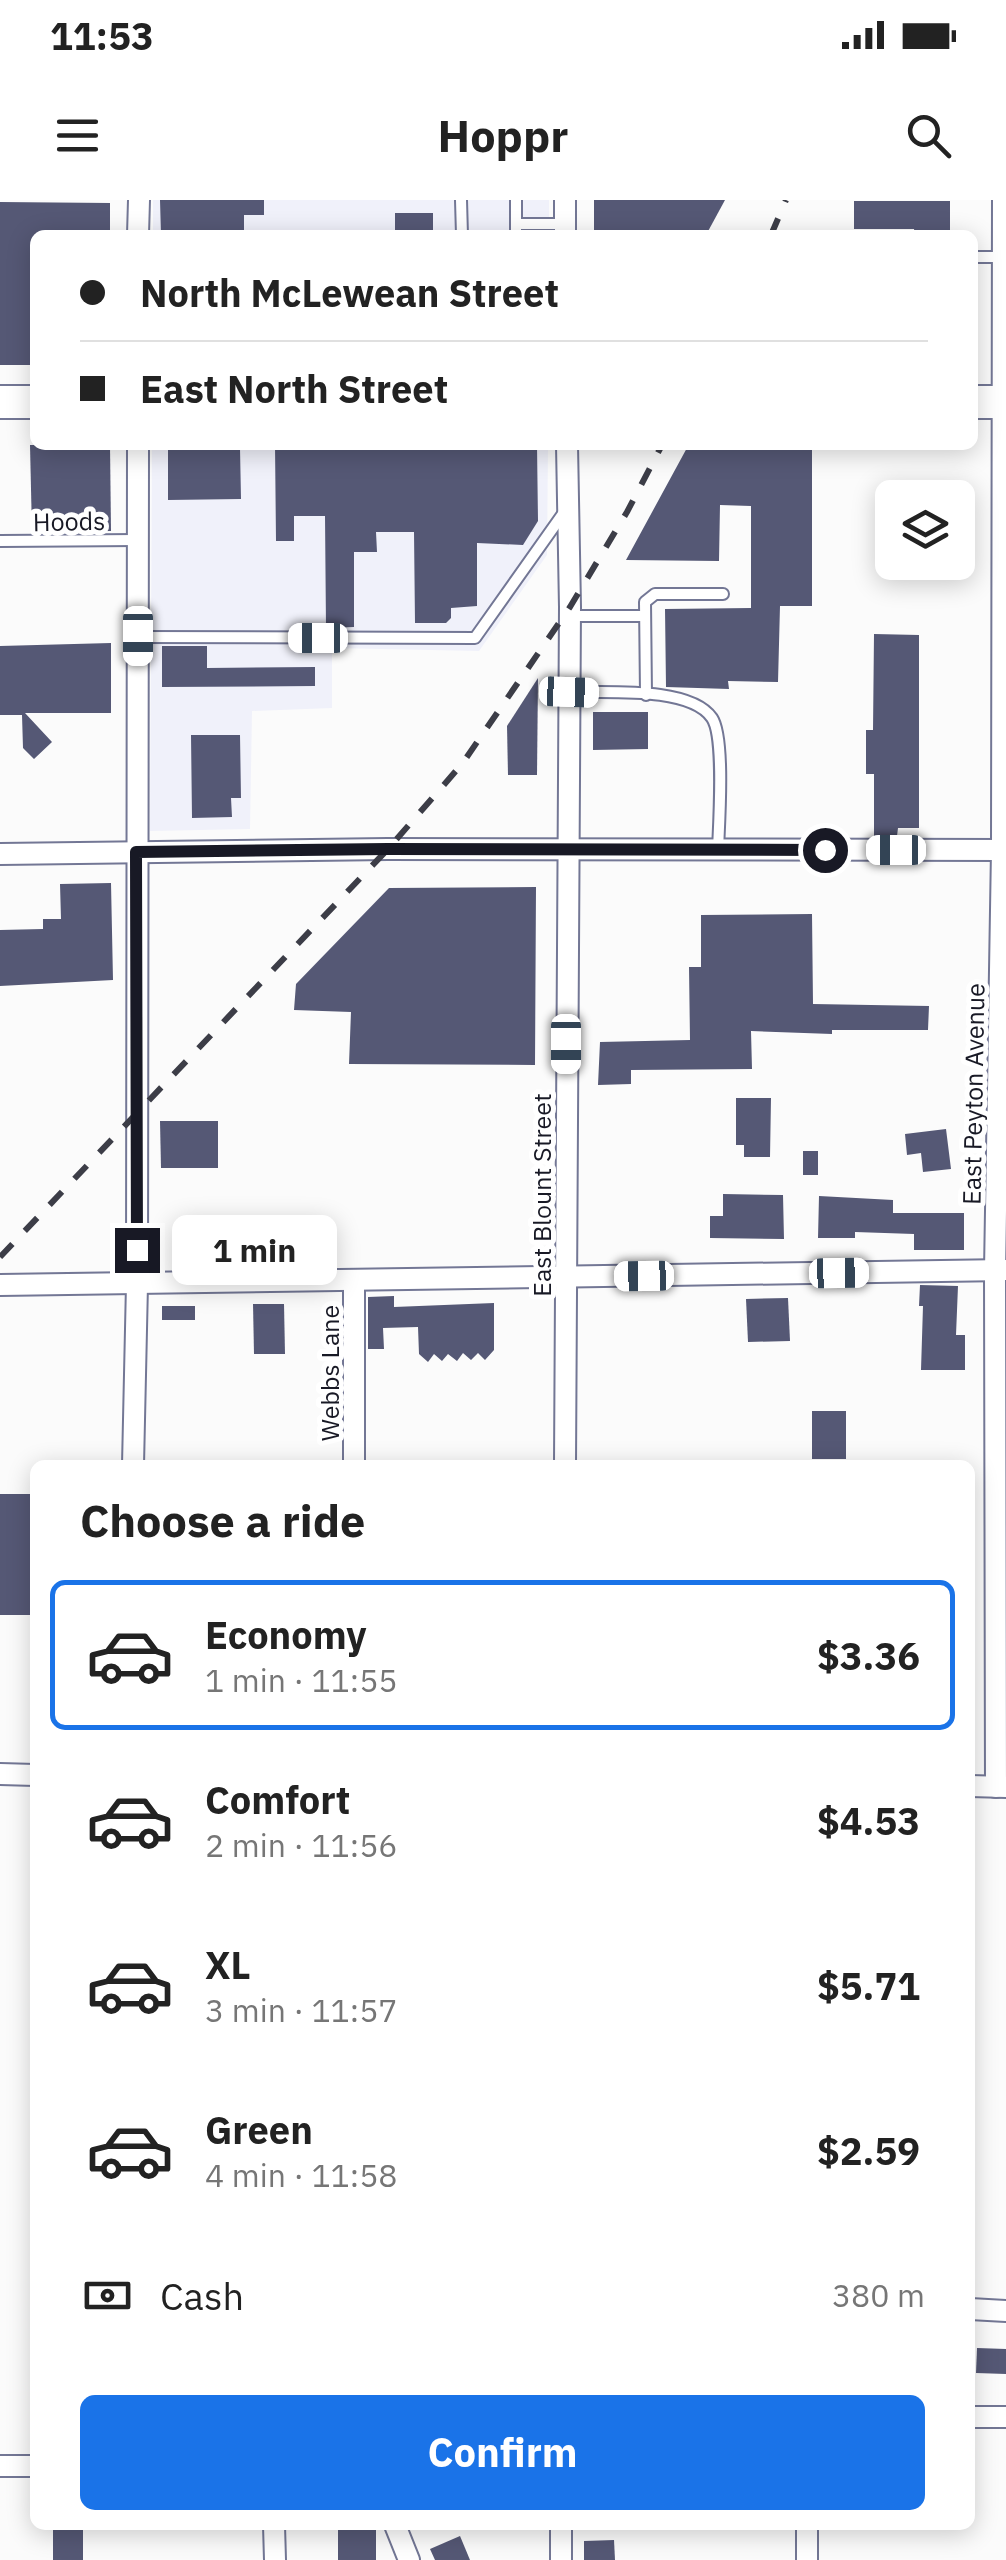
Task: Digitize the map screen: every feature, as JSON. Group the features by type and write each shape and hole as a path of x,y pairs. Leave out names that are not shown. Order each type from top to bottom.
{"main road":[{"path":"0,402 30,402"}],"street":[{"path":"138,200 138,230"},
{"path":"565,200 565,230"},
{"name":"East Peyton Avenue","path":"1001,1787 1004,612 993,402 1003,200"},
{"path":"133,1460 137,1284 138,450"},
{"name":"East Blount Street","path":"564,1460 570,616 566,450"},
{"path":"0,854 1004,850"},
{"path":"0,1285 1001,1271"},
{"name":"Webbs Lane","path":"354,1281 354,1460"},
{"path":"0,1774 30,1775"},
{"path":"975,1786 1001,1787"},
{"path":"975,2309 1006,2311"},
{"path":"975,2417 1006,2416"},
{"path":"0,2466 30,2466"},
{"path":"274,2530 275,2560"},
{"path":"397,2530 409,2560"},
{"path":"561,2530 561,2560"},
{"path":"807,2530 807,2560"}],"lane":[{"path":"461,200 462,230"},
{"path":"516,200 516,230 565,230"},
{"path":"978,257 1002,257"},
{"path":"138,636 475,638 568,507"},
{"name":"Hoods","path":"0,541 138,540"},
{"path":"646,695 645,602 655,594 723,594"},
{"path":"570,616 645,616"},
{"path":"569,692 689,701 713,719 719,751 718,850"}],"shaded area":[{"path":"153,200 549,200 549,230 153,230"},
{"path":"152,450 548,450 547,555 479,651 332,648 332,708 252,711 250,829 150,831"}],"building":[{"path":"160,200 264,200 264,215 244,215 244,230 161,230"},
{"path":"594,200 725,200 709,230 594,230"},
{"path":"854,201 950,201 950,230 854,229"},
{"path":"0,202 110,203 110,230 30,230 30,365 0,365"},
{"path":"395,213 433,213 433,230 395,230"},
{"path":"30,450 110,450 111,531 32,532"},
{"path":"168,450 240,450 241,499 168,500"},
{"path":"275,450 537,450 538,521 523,545 477,543 477,606 451,608 451,618 446,623 415,623 414,532 376,532 377,552 354,552 354,627 326,628 325,516 294,516 294,541 276,541"},
{"path":"686,450 812,450 812,606 780,606 778,682 728,681 729,689 666,687 665,609 751,608 751,506 720,505 719,561 626,560"},
{"path":"874,634 919,635 919,828 898,828 897,836 874,836 874,774 866,774 866,730 873,730"},
{"path":"111,643 111,713 25,713 52,742 34,759 23,748 22,715 0,715 0,646"},
{"path":"162,646 207,646 207,668 315,667 315,686 162,687"},
{"path":"538,678 537,775 508,775 507,726"},
{"path":"593,712 648,712 648,749 593,750"},
{"path":"191,735 240,735 241,798 231,798 232,817 192,818"},
{"path":"111,883 113,980 0,986 0,930 43,929 43,919 61,919 60,884"},
{"path":"536,887 535,1065 349,1064 351,1012 294,1010 296,984 389,888"},
{"path":"812,914 813,1004 929,1006 928,1030 832,1030 832,1034 751,1031 752,1069 631,1070 631,1084 598,1085 600,1042 690,1040 689,967 701,967 701,915"},
{"path":"736,1098 771,1098 770,1157 744,1157 744,1145 736,1145"},
{"path":"160,1121 218,1121 218,1168 161,1168"},
{"path":"946,1129 951,1169 923,1172 921,1153 907,1155 905,1134"},
{"path":"803,1151 818,1151 818,1175 803,1175"},
{"path":"723,1194 783,1195 784,1239 710,1238 710,1216 723,1216"},
{"path":"819,1196 893,1200 893,1213 964,1213 964,1250 914,1250 914,1234 855,1232 855,1238 818,1238"},
{"path":"920,1285 958,1286 956,1335 965,1335 965,1370 921,1370"},
{"path":"394,1296 394,1307 494,1303 494,1350 485,1360 478,1353 471,1360 463,1353 457,1361 448,1354 442,1361 434,1354 428,1362 419,1354 418,1327 383,1328 384,1349 368,1349 368,1297"},
{"path":"788,1298 790,1341 748,1342 746,1299"},
{"path":"253,1304 284,1304 285,1354 254,1354"},
{"path":"162,1306 195,1306 195,1320 162,1320"},
{"path":"812,1411 846,1411 846,1459 812,1459"},
{"path":"0,1494 30,1494 30,1615 0,1615"},
{"path":"977,2348 1006,2349 1006,2374 976,2373"},
{"path":"53,2530 83,2530 83,2560 53,2560"},
{"path":"338,2530 376,2530 376,2560 338,2560"},
{"path":"460,2536 470,2560 435,2560 430,2549"},
{"path":"614,2540 615,2560 584,2560 584,2541"}],"railway":[{"path":"773,230 786,200"},
{"path":"0,1257 388,849 462,764 570,607 659,450"}],"route":[{"path":"137,1250 136,852 825,850"}]}
